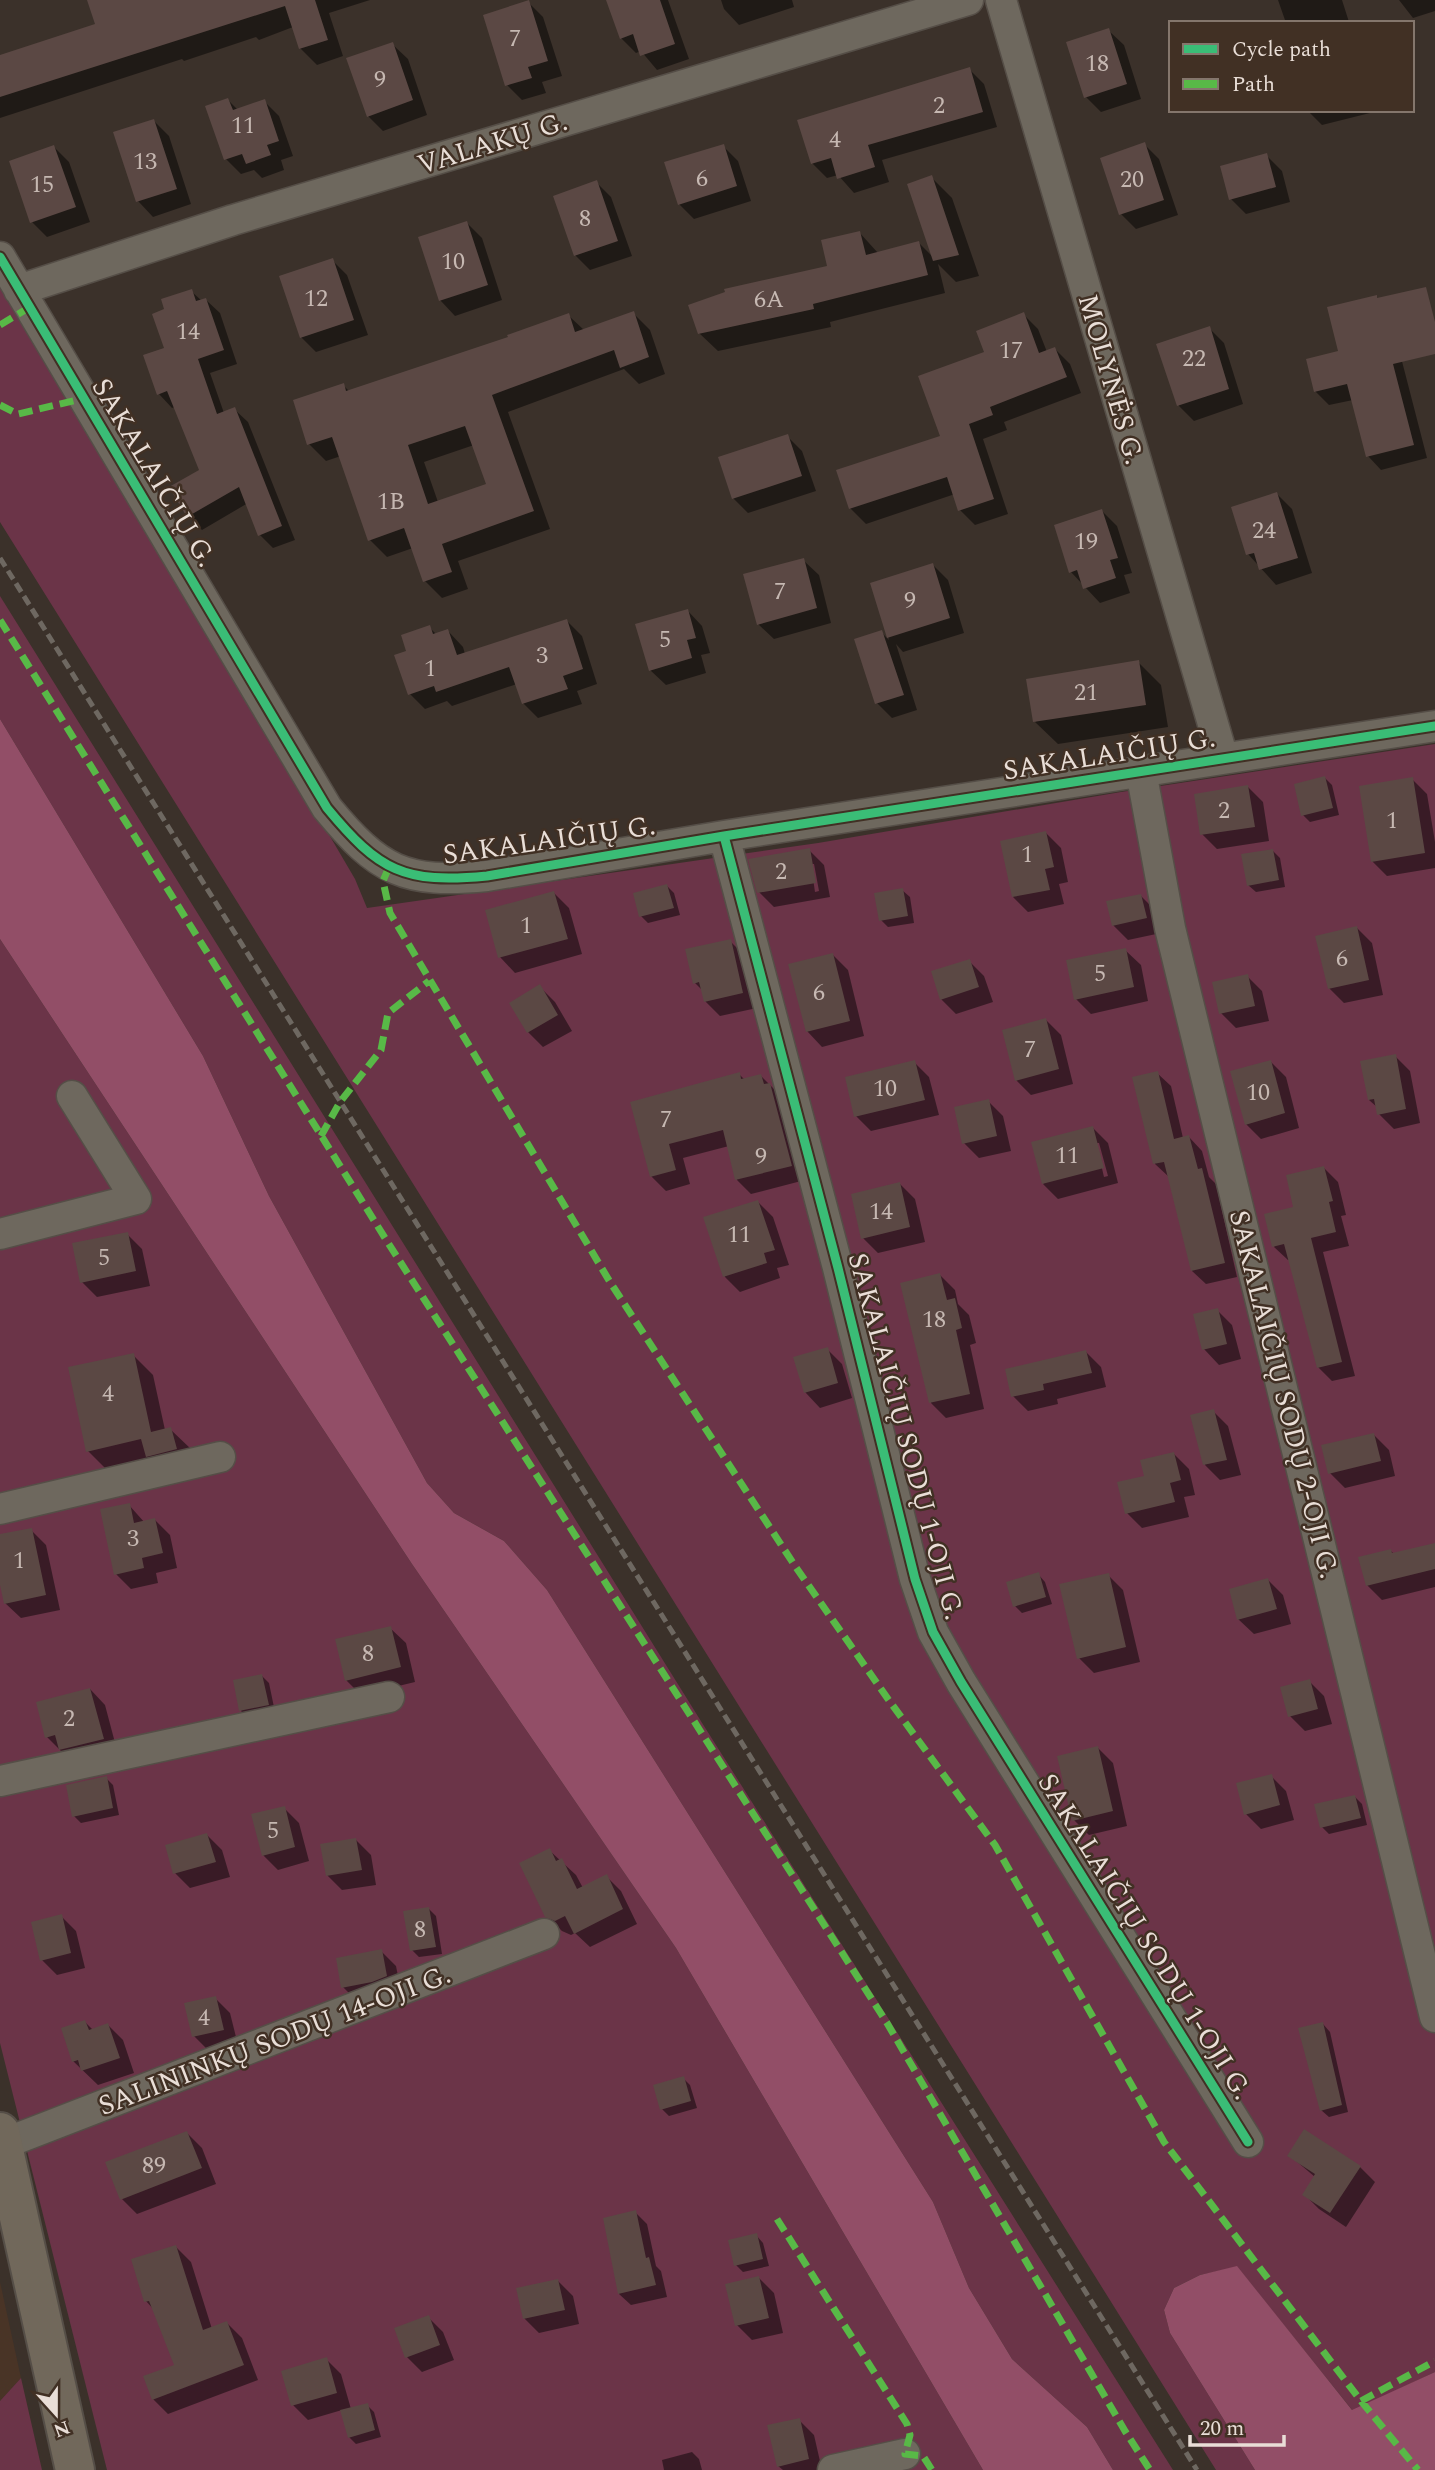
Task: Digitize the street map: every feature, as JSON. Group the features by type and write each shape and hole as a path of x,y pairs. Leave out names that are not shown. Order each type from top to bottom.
{"main road":[{"path":"1,2138 75,2470"}],"street":[{"name":"VALAKŲ G.","path":"19,290 233,220 968,0"},
{"name":"MOLYNĖS G.","path":"1001,0 1223,758"},
{"name":"SAKALAIČIŲ G.","path":"0,257 327,808 354,841 389,867 408,875 451,879 487,876 724,836 1435,726"},
{"name":"SAKALAIČIŲ SODŲ 2-OJI G.","path":"1141,771 1170,928 1435,2017"},
{"name":"SAKALAIČIŲ SODŲ 1-OJI G.","path":"724,836 838,1268 915,1579 933,1632 961,1682 1248,2142"},
{"path":"0,1234 136,1199 72,1096"},
{"path":"0,1509 219,1457"},
{"path":"0,1781 389,1697"},
{"name":"SALININKŲ SODŲ 14-OJI G.","path":"1,2138 544,1934"},
{"path":"832,2470 905,2454"}],"shaded area":[{"path":"0,273 355,879 367,908 818,843 1121,792 1435,744 1435,2372 1353,2411 1237,2267 1200,2275 1174,2288 1164,2310 1170,2333 1255,2470 1216,2470 0,522"},
{"path":"0,596 704,1726 1173,2470 1113,2470 1087,2427 1012,2359 969,2288 933,2202 547,1590 504,1541 454,1513 427,1483 269,1196 203,1056 0,719"},
{"path":"0,719 203,1056 269,1196 427,1483 454,1513 504,1541 547,1590 933,2202 969,2288 1012,2359 1087,2427 1113,2470 983,2470 676,1948 412,1564 0,939"},
{"path":"0,939 412,1564 676,1948 983,2470 107,2470 0,2043"},
{"path":"1237,2266 1352,2410 1435,2372 1435,2470 1255,2470 1170,2333 1164,2310 1174,2288 1200,2275"},
{"path":"0,2282 21,2378 0,2401"},
{"path":"21,2378 42,2470 0,2470 0,2401"}],"building":[{"path":"87,0 315,0 328,40 299,49 285,6 0,97 0,55 95,24"},
{"path":"529,0 548,61 528,67 532,78 505,86 483,15"},
{"path":"606,0 660,0 675,44 640,56 633,34 620,39"},
{"path":"1109,28 1127,84 1084,98 1066,42"},
{"path":"393,42 413,100 367,117 346,58"},
{"path":"970,67 983,112 868,145 875,167 837,179 831,158 811,164 797,120"},
{"path":"228,98 233,110 265,99 279,141 267,145 271,155 246,164 242,154 224,160 205,106"},
{"path":"154,119 177,189 136,202 113,132"},
{"path":"1145,142 1164,200 1119,215 1100,158"},
{"path":"724,144 737,186 678,205 664,162"},
{"path":"54,145 76,207 30,223 9,161"},
{"path":"1267,153 1276,187 1229,200 1220,166"},
{"path":"932,175 959,255 933,261 907,184"},
{"path":"597,180 618,241 574,256 553,196"},
{"path":"467,221 488,285 439,301 418,237"},
{"path":"860,231 866,255 919,241 928,275 813,304 814,309 698,334 688,305 725,292 724,289 827,266 821,240"},
{"path":"333,258 354,320 300,338 279,276"},
{"path":"1426,287 1435,322 1435,354 1393,364 1414,445 1366,457 1347,384 1314,392 1306,359 1338,351 1327,307"},
{"path":"192,289 196,301 206,298 224,350 198,359 217,414 235,407 282,526 258,536 239,487 187,517 169,487 199,470 167,391 157,395 143,355 164,348 152,314 164,309 161,299"},
{"path":"634,311 649,357 620,368 614,350 492,395 534,511 442,544 452,572 423,582 404,528 368,541 332,437 307,445 293,400 344,383 346,391 508,337 507,335 569,313 575,332","holes":["465,426 486,484 428,504 408,445"]},
{"path":"1024,312 1039,353 1055,347 1067,377 990,407 993,415 969,424 994,499 958,511 947,477 849,509 836,470 940,436 918,376 984,352 976,331"},
{"path":"1210,326 1229,389 1177,406 1156,344"},
{"path":"788,434 802,476 732,499 718,457"},
{"path":"1277,492 1298,558 1259,570 1254,553 1246,555 1231,507"},
{"path":"1102,509 1118,558 1110,560 1116,578 1083,589 1077,570 1069,573 1054,525"},
{"path":"804,558 817,608 757,625 743,574"},
{"path":"933,563 950,618 887,638 870,583"},
{"path":"688,609 696,638 687,640 692,658 649,671 635,624"},
{"path":"567,619 583,669 563,676 568,689 522,704 509,667 436,692 434,686 408,695 394,655 406,651 401,635 430,625 433,634 448,629 457,655"},
{"path":"882,630 904,695 875,704 854,639"},
{"path":"1139,660 1146,705 1033,722 1026,679"},
{"path":"1325,776 1333,808 1301,816 1294,784"},
{"path":"1413,777 1425,853 1371,862 1359,786"},
{"path":"1248,785 1255,827 1200,835 1194,794"},
{"path":"1046,831 1054,867 1045,869 1050,890 1012,897 1000,841"},
{"path":"810,848 816,883 757,893 748,859"},
{"path":"1273,849 1279,880 1247,886 1241,854"},
{"path":"667,884 674,908 639,917 633,893"},
{"path":"903,888 908,916 879,921 874,893"},
{"path":"554,891 568,939 498,958 485,910"},
{"path":"1141,894 1147,918 1112,926 1106,901"},
{"path":"1357,926 1369,980 1328,989 1315,936"},
{"path":"731,939 743,993 704,1002 699,982 693,984 685,949"},
{"path":"1126,948 1134,987 1074,1000 1066,960"},
{"path":"833,953 850,1021 806,1032 788,964"},
{"path":"970,959 979,987 940,1000 931,971"},
{"path":"1248,974 1255,1006 1219,1014 1212,982"},
{"path":"540,984 558,1015 527,1033 509,1003"},
{"path":"1046,1018 1059,1069 1015,1081 1002,1030"},
{"path":"1396,1054 1406,1109 1377,1115 1374,1099 1368,1100 1360,1061"},
{"path":"915,1060 925,1100 854,1117 845,1077"},
{"path":"1271,1060 1285,1113 1245,1125 1230,1071"},
{"path":"1158,1071 1174,1139 1189,1135 1198,1169 1202,1168 1225,1263 1191,1271 1164,1162 1153,1164 1132,1077"},
{"path":"740,1072 741,1079 761,1074 764,1084 770,1083 792,1166 735,1180 723,1130 669,1144 676,1170 650,1177 630,1102"},
{"path":"989,1099 997,1136 962,1144 954,1107"},
{"path":"1093,1126 1104,1168 1042,1184 1031,1142"},
{"path":"1324,1166 1333,1201 1329,1202 1336,1232 1311,1238 1342,1362 1317,1368 1284,1244 1272,1247 1264,1214 1293,1207 1286,1175"},
{"path":"900,1182 910,1227 861,1239 851,1194"},
{"path":"758,1200 775,1250 764,1253 767,1263 723,1277 703,1217"},
{"path":"128,1232 136,1271 80,1283 72,1243"},
{"path":"940,1273 947,1300 955,1298 962,1328 956,1330 970,1394 929,1403 900,1283"},
{"path":"1218,1308 1227,1344 1202,1350 1193,1314"},
{"path":"828,1347 838,1383 804,1393 793,1357"},
{"path":"1086,1350 1092,1373 1043,1384 1044,1390 1011,1397 1005,1369"},
{"path":"134,1353 151,1432 171,1427 177,1449 146,1457 141,1439 86,1452 68,1367"},
{"path":"1214,1409 1227,1460 1203,1465 1190,1415"},
{"path":"1374,1433 1381,1461 1328,1474 1321,1445"},
{"path":"1174,1452 1181,1480 1170,1483 1175,1502 1125,1514 1117,1482 1144,1476 1140,1460"},
{"path":"130,1503 134,1523 155,1518 163,1553 142,1558 144,1568 114,1575 100,1509"},
{"path":"32,1528 46,1595 4,1604 0,1585 0,1534"},
{"path":"1435,1543 1435,1569 1366,1586 1358,1557 1391,1549 1392,1553"},
{"path":"1039,1572 1046,1597 1013,1607 1006,1582"},
{"path":"1109,1573 1126,1647 1077,1659 1059,1584"},
{"path":"1268,1578 1277,1609 1237,1620 1229,1589"},
{"path":"391,1626 401,1667 345,1681 335,1639"},
{"path":"262,1674 269,1705 239,1711 233,1680"},
{"path":"1310,1679 1318,1709 1288,1717 1280,1687"},
{"path":"90,1688 104,1739 59,1750 55,1735 45,1738 36,1702"},
{"path":"1098,1746 1113,1811 1072,1821 1057,1756"},
{"path":"1272,1774 1280,1805 1244,1815 1236,1783"},
{"path":"107,1776 113,1808 72,1817 66,1785"},
{"path":"1355,1795 1361,1818 1320,1828 1314,1804"},
{"path":"285,1806 295,1847 262,1856 251,1814"},
{"path":"207,1833 216,1862 173,1874 165,1845"},
{"path":"356,1838 362,1870 326,1876 320,1844"},
{"path":"550,1848 556,1861 562,1858 577,1889 607,1874 623,1909 574,1934 565,1916 555,1921 545,1917 519,1863"},
{"path":"429,1907 436,1947 410,1951 403,1911"},
{"path":"62,1914 71,1953 40,1961 31,1922"},
{"path":"382,1949 387,1976 341,1988 336,1958"},
{"path":"216,1996 224,2030 192,2037 184,2003"},
{"path":"85,2020 89,2030 108,2023 120,2058 81,2071 78,2060 72,2062 61,2028"},
{"path":"1323,2022 1342,2105 1320,2111 1298,2028"},
{"path":"684,2076 691,2101 660,2110 653,2085"},
{"path":"1304,2129 1361,2166 1330,2213 1302,2195 1315,2174 1287,2156"},
{"path":"187,2131 202,2168 120,2200 105,2162"},
{"path":"636,2210 646,2258 649,2257 656,2285 618,2294 603,2218"},
{"path":"757,2233 763,2259 734,2266 728,2240"},
{"path":"176,2245 203,2330 227,2321 244,2365 152,2400 143,2376 174,2365 149,2301 144,2302 131,2259"},
{"path":"759,2276 769,2318 735,2326 725,2284"},
{"path":"558,2279 565,2310 523,2319 516,2288"},
{"path":"429,2315 440,2345 405,2358 394,2328"},
{"path":"327,2357 337,2393 291,2406 281,2371"},
{"path":"368,2403 375,2430 348,2438 340,2410"},
{"path":"800,2418 809,2459 777,2467 767,2425"}],"railway":[{"path":"0,558 1197,2470"}],"marked path":[{"path":"0,325 30,307"},
{"path":"0,405 18,414 85,398"},
{"path":"0,620 385,1238 887,2023 1150,2470"},
{"path":"389,867 383,881 390,913 610,1282 795,1566 995,1845 1164,2142 1361,2401 1418,2470"},
{"path":"321,1136 340,1102 381,1050 388,1013 429,981"},
{"path":"777,2219 907,2424 910,2435 905,2454 923,2456 932,2470"},
{"path":"1361,2401 1435,2361"}],"cycle path":[{"path":"0,257 327,808 362,846 395,869 434,878 487,876 724,836 1435,726"},
{"path":"724,836 838,1268 915,1579 933,1632 961,1682 1248,2142"}]}
